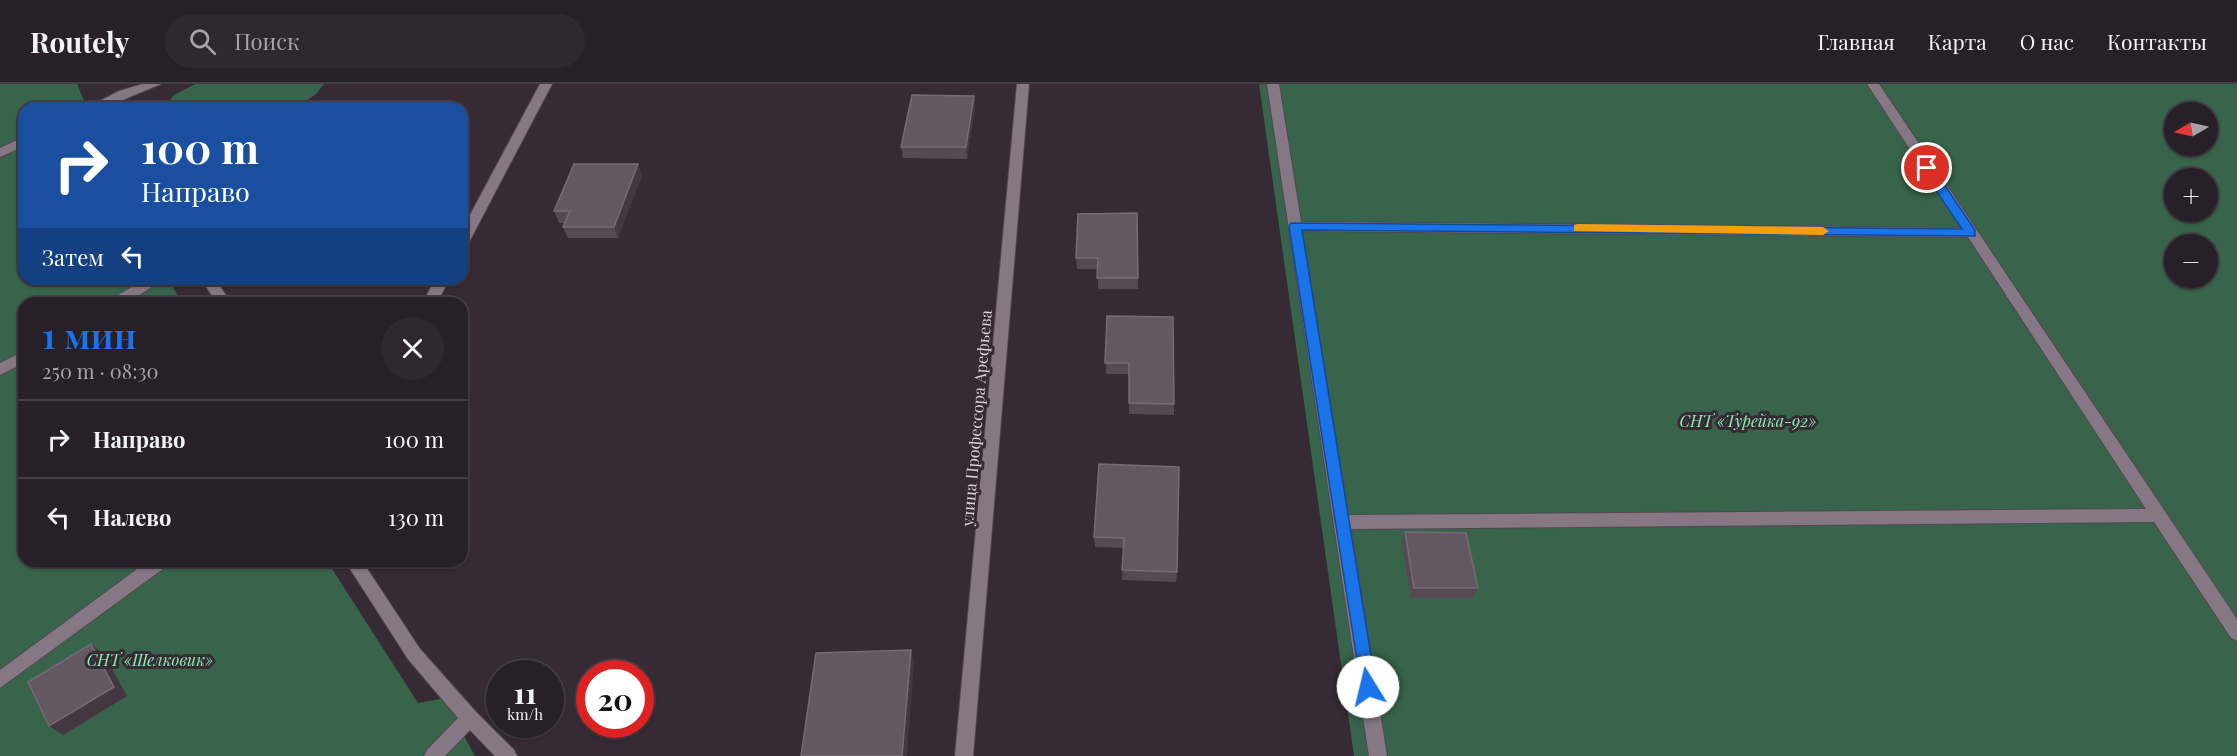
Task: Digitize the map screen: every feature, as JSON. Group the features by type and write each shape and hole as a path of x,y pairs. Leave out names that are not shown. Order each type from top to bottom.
{"street":[{"path":"106,102 154,84"},
{"path":"468,231 546,84"},
{"name":"улица Профессора Арефьева","path":"964,756 1023,84"},
{"path":"1273,84 1378,756"},
{"path":"1873,84 2237,633"},
{"path":"121,102 123,94"},
{"path":"0,153 18,144"},
{"path":"1295,226 1971,233"},
{"path":"126,297 147,285"},
{"path":"0,370 18,360"},
{"path":"1342,522 2158,515"},
{"path":"0,681 153,567"},
{"path":"357,567 414,654 470,718 508,756"},
{"path":"433,756 470,718"}],"green space":[{"name":"СНТ «Шелковик»","path":"0,84 77,84 84,102 18,102 18,285 172,285 178,297 18,297 18,567 331,567 418,703 445,698 460,713 463,734 475,756 0,756"},
{"path":"195,84 324,84 316,94 305,102 168,102 174,95"},
{"name":"СНТ «Турейка-92»","path":"1259,84 2237,84 2237,756 1354,756"}],"building":[{"path":"912,95 974,96 966,147 901,147"},
{"path":"574,164 638,164 614,227 563,227 570,211 554,211"},
{"path":"1137,213 1138,278 1097,278 1098,258 1076,258 1078,214"},
{"path":"1107,316 1173,317 1174,404 1129,403 1129,363 1105,363"},
{"path":"1099,464 1179,467 1177,572 1122,570 1124,538 1094,537"},
{"path":"1405,532 1466,533 1478,588 1414,588"},
{"path":"91,644 114,687 49,726 28,682"},
{"path":"911,650 902,756 801,756 816,653"}],"slow traffic":[{"path":"1578,228 1823,231"}],"route":[{"path":"1368,687 1295,226 1971,233 1927,168"}]}
